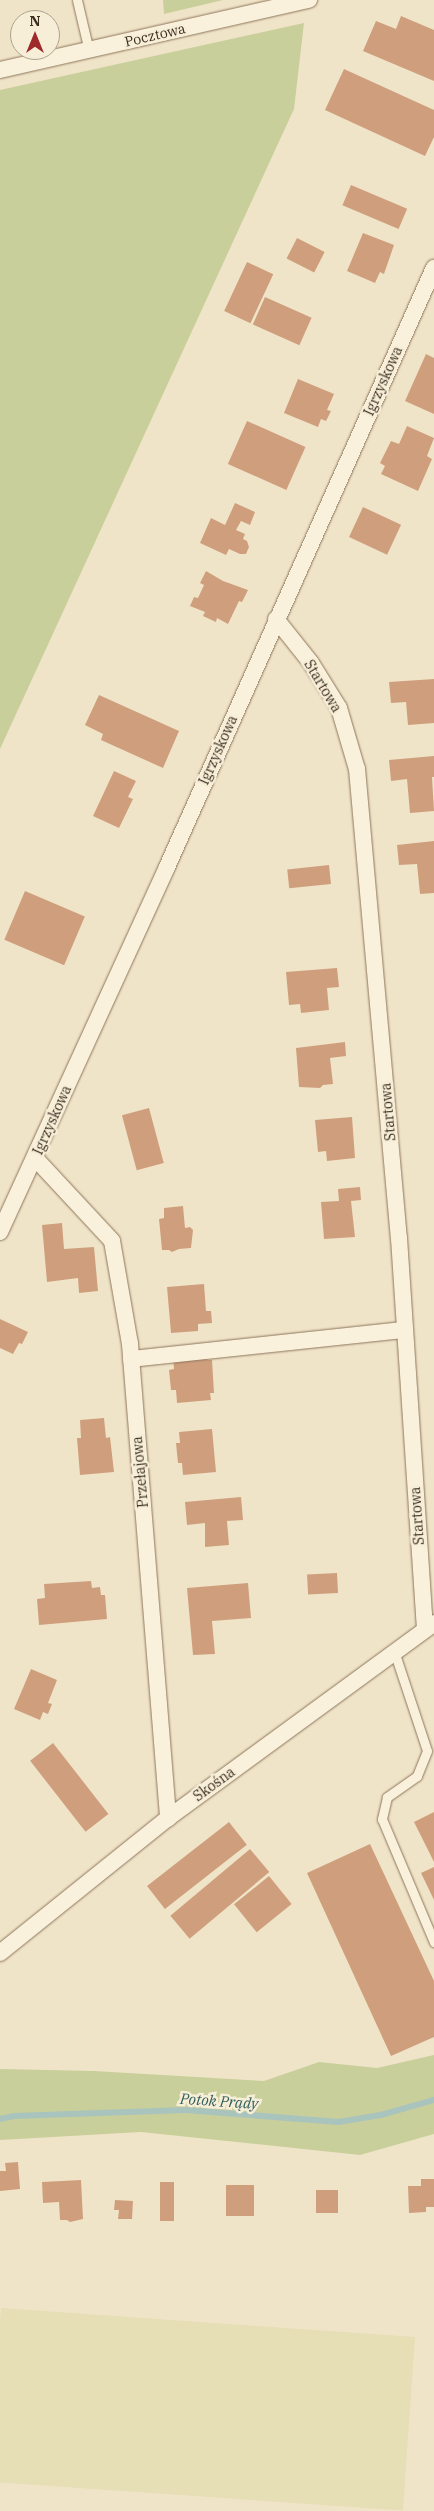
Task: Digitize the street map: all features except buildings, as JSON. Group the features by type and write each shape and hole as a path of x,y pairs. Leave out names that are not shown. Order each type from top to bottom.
{"street":[{"name":"Pocztowa","path":"0,70 309,0"},
{"name":"Igrzyskowa","path":"0,1232 35,1158 434,268"},
{"name":"Startowa","path":"276,619 311,662 339,708 357,769 398,1228 404,1330 430,1625"},
{"name":"Przełajowa","path":"35,1158 112,1241 131,1359 168,1818"},
{"path":"131,1359 404,1330"},
{"name":"Skośna","path":"0,1953 168,1818 430,1625"}],"lane":[{"path":"77,0 89,50"},
{"path":"394,1651 430,1751 417,1776 387,1797 382,1819 434,1942"}],"shaded area":[{"path":"1,2308 415,2337 403,2511 0,2482"}],"green space":[{"path":"163,0 223,0 164,14"},
{"path":"304,23 294,109 0,749 0,90"},
{"path":"434,2055 434,2134 360,2155 141,2132 0,2140 0,2069 94,2071 264,2081 319,2062 377,2068"}],"waterway":[{"name":"Potok Prądy","path":"0,2119 14,2116 186,2110 339,2122 381,2115 434,2100"}]}
